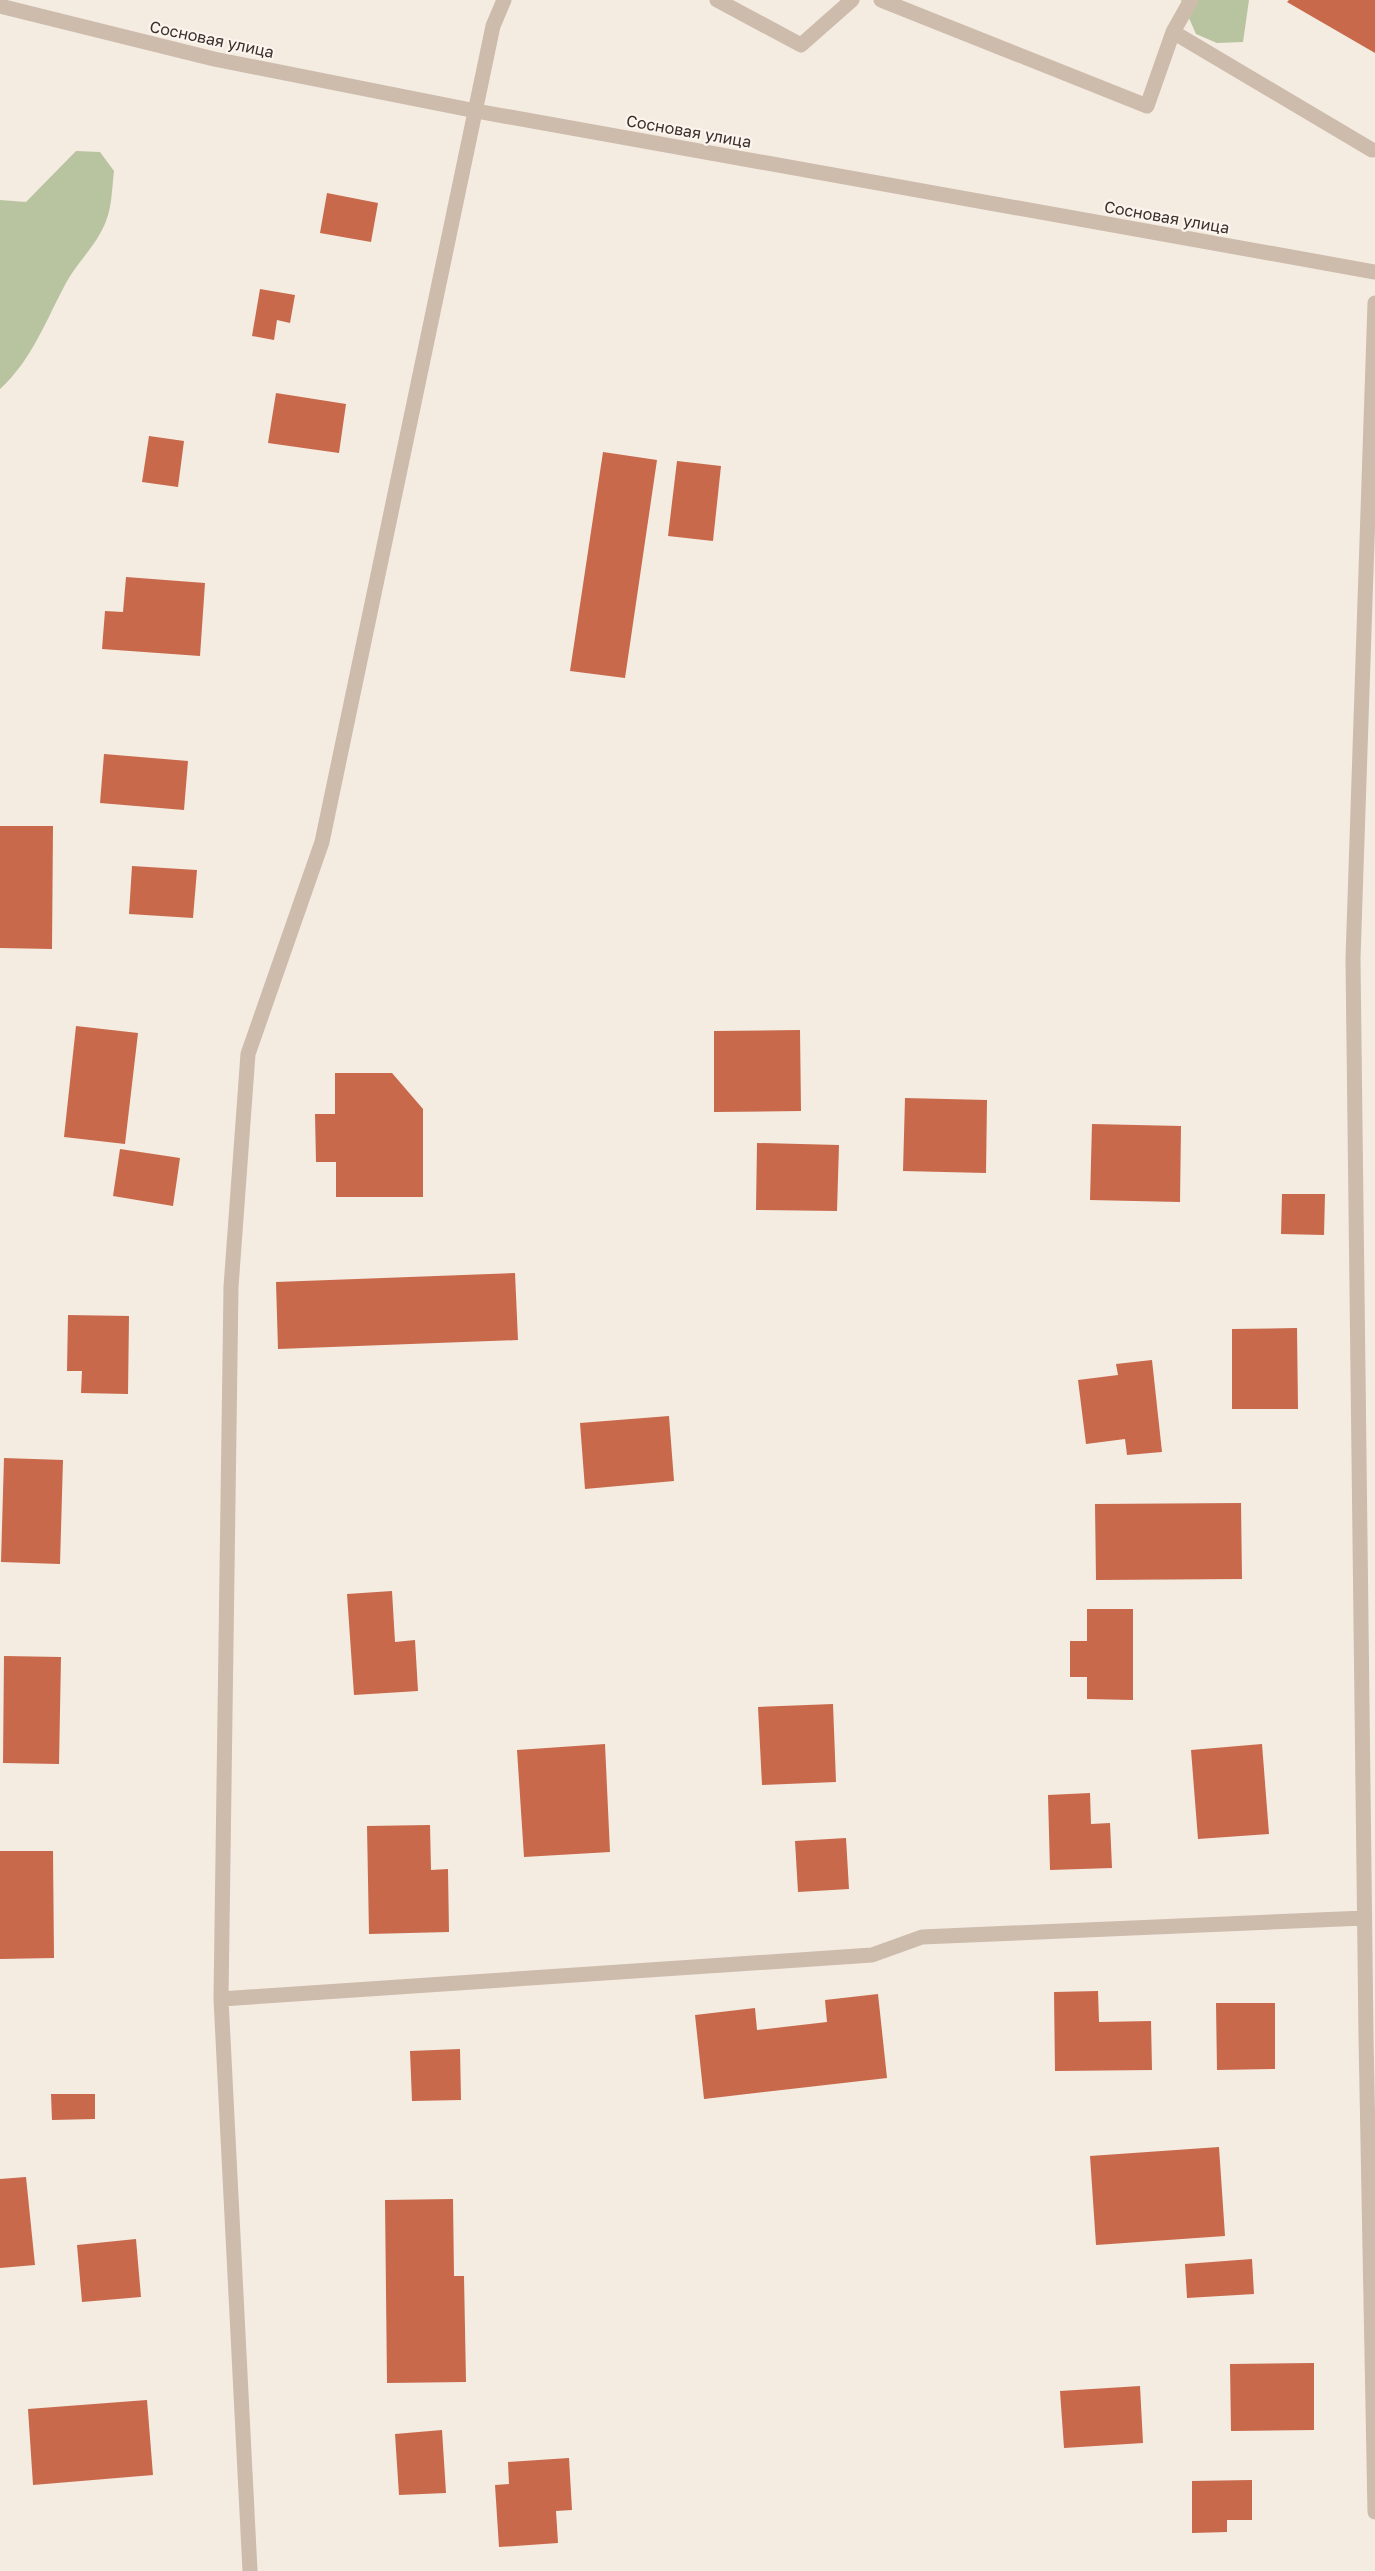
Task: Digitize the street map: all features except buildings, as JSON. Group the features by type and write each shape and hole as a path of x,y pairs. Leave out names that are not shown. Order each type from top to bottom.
{"street":[{"path":"250,2571 221,1999 231,1287 248,1054 322,842 493,26 504,0"},
{"path":"717,0 801,45 852,0"},
{"path":"881,0 1147,106 1173,32 1191,0"},
{"name":"Сосновая улица","path":"0,6 214,59 476,111 1375,272"},
{"path":"1173,32 1372,150"},
{"path":"1375,303 1353,959 1364,1918 1375,2512"},
{"path":"221,1999 872,1955 922,1937 1364,1918"}],"green space":[{"path":"1181,0 1249,0 1243,42 1217,43 1196,34"},
{"path":"76,151 100,152 114,171 108,215 98,238 66,283 30,352 0,389 0,200 26,202"}]}
